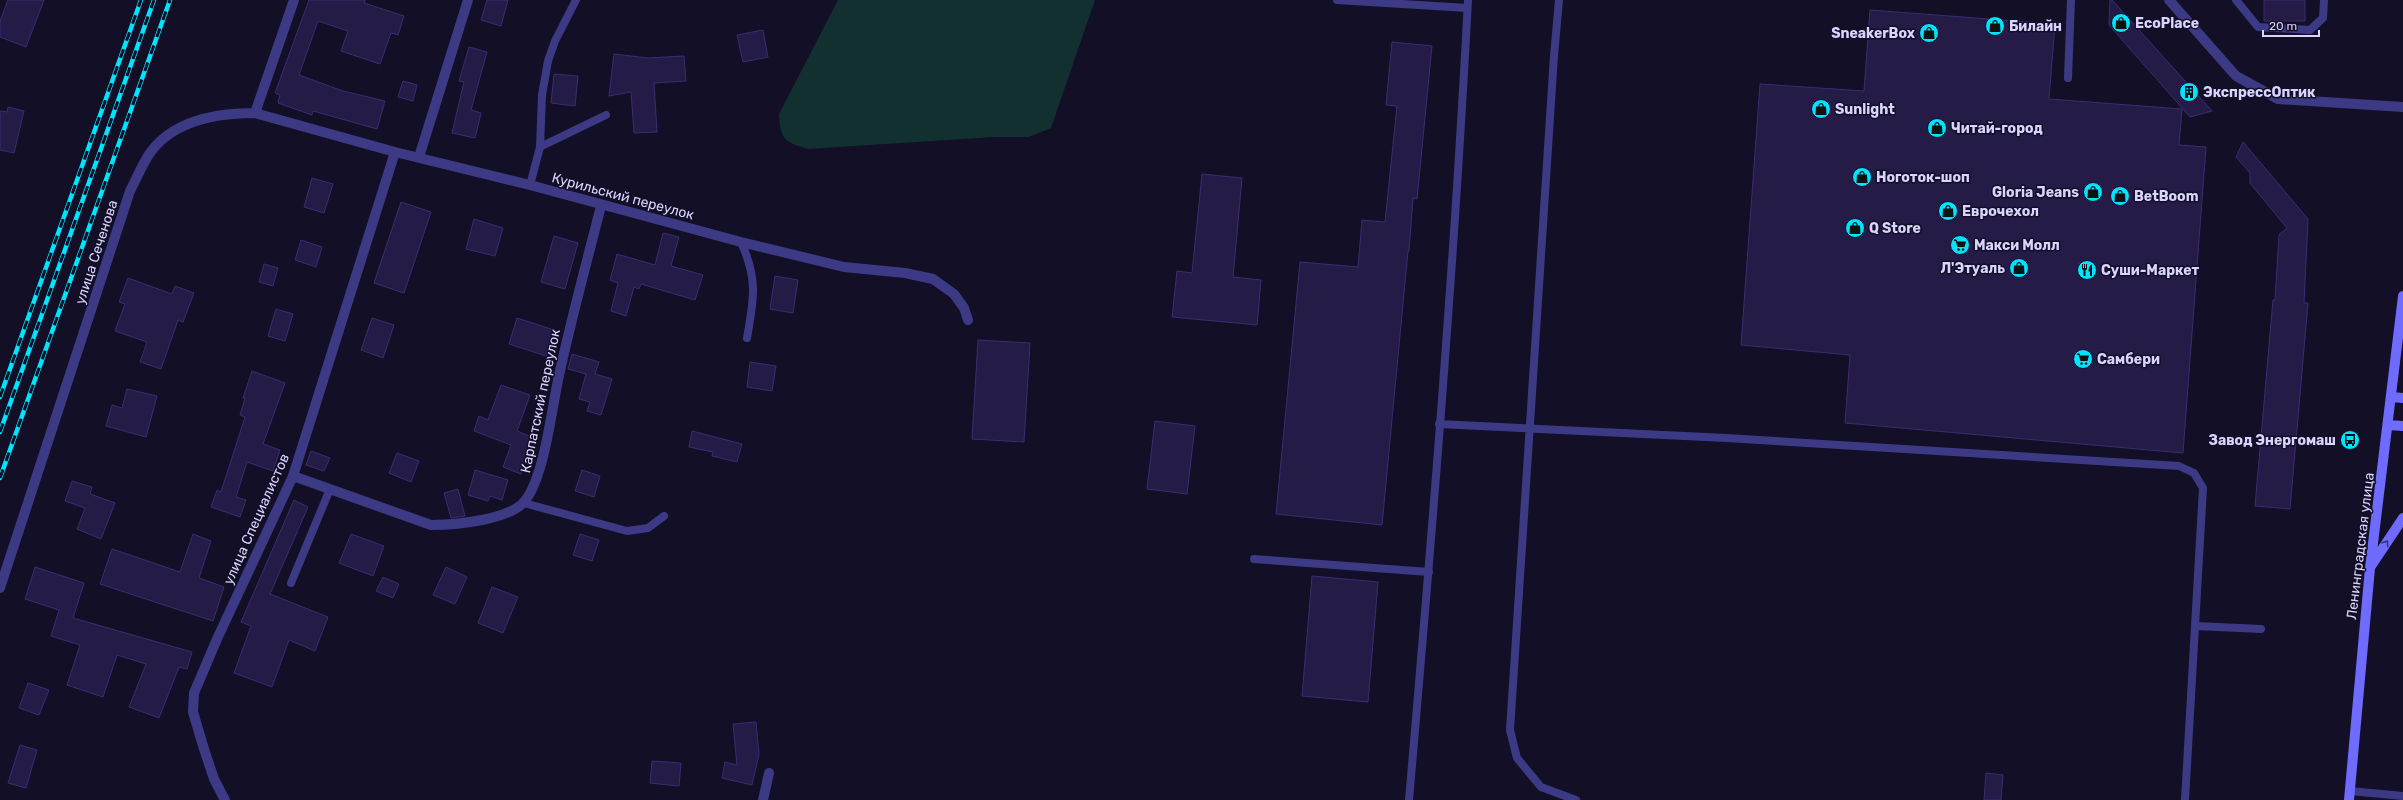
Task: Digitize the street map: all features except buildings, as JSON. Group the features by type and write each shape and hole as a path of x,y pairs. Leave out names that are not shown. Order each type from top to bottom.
{"main road":[{"name":"Ленинградская улица","path":"2349,795 2370,568 2389,426 2403,296"},
{"path":"2392,397 2403,398"},
{"path":"2389,426 2403,426"},
{"path":"2370,568 2403,518"}],"street":[{"path":"254,113 294,0"},
{"path":"419,157 468,0"},
{"path":"2169,0 2236,76 2278,99 2403,107"},
{"name":"улица Сеченова","path":"0,588 130,192 148,156 158,144 175,130 208,116 232,113 254,113"},
{"name":"Курильский переулок","path":"254,113 394,152 530,185 601,206 741,242 844,267 905,273 933,279 954,294 964,308 968,320"},
{"name":"улица Специалистов","path":"225,800 214,779 193,712 194,693 217,639 293,476 394,152"},
{"name":"Карпатский переулок","path":"524,503 536,484 560,371 601,206"},
{"path":"293,476 431,525 487,518 514,509 524,503"},
{"path":"763,800 769,773"}],"lane":[{"path":"530,185 540,147 542,95 548,61 555,41 576,0"},
{"path":"1336,0 1468,4 1459,179 1439,424 1429,572 1409,800"},
{"path":"1556,0 1557,18"},
{"path":"1560,0 1557,18 1528,428 1510,730 1516,758 1541,787 1576,800"},
{"path":"2068,78 2071,0"},
{"path":"2236,0 2258,27 2310,30 2323,18 2324,0"},
{"path":"540,147 606,115"},
{"path":"741,242 750,262 754,289 747,338"},
{"path":"1439,424 1726,438 2179,466 2194,473 2203,488 2185,800"},
{"path":"291,583 330,489"},
{"path":"524,503 627,531 637,532 648,528 664,516"},
{"path":"1254,559 1429,572"},
{"path":"2196,626 2261,630"},
{"path":"2349,795 2403,796"}],"green space":[{"path":"838,0 1095,0 1051,128 1029,137 994,137 808,149 785,139 781,129 779,114"}],"railway":[{"path":"0,397 141,0"},
{"path":"0,432 154,0"},
{"path":"0,478 170,0"}],"place":[{"name":"EcoPlace","path":"2121,23"},
{"name":"Билайн","path":"1995,26"},
{"name":"SneakerBox","path":"1929,33"},
{"name":"ЭкспрессОптик","path":"2189,92"},
{"name":"Sunlight","path":"1821,109"},
{"name":"Читай-город","path":"1937,128"},
{"name":"Ноготок-шоп","path":"1862,177"},
{"name":"Gloria Jeans","path":"2093,192"},
{"name":"BetBoom","path":"2120,196"},
{"name":"Еврочехол","path":"1948,211"},
{"name":"Q Store","path":"1855,228"},
{"name":"Макси Молл","path":"1960,245"},
{"name":"Л'Этуаль","path":"2019,268"},
{"name":"Суши-Маркет","path":"2087,270"},
{"name":"Самбери","path":"2083,359"},
{"name":"Завод Энергомаш","path":"2350,440"}]}
